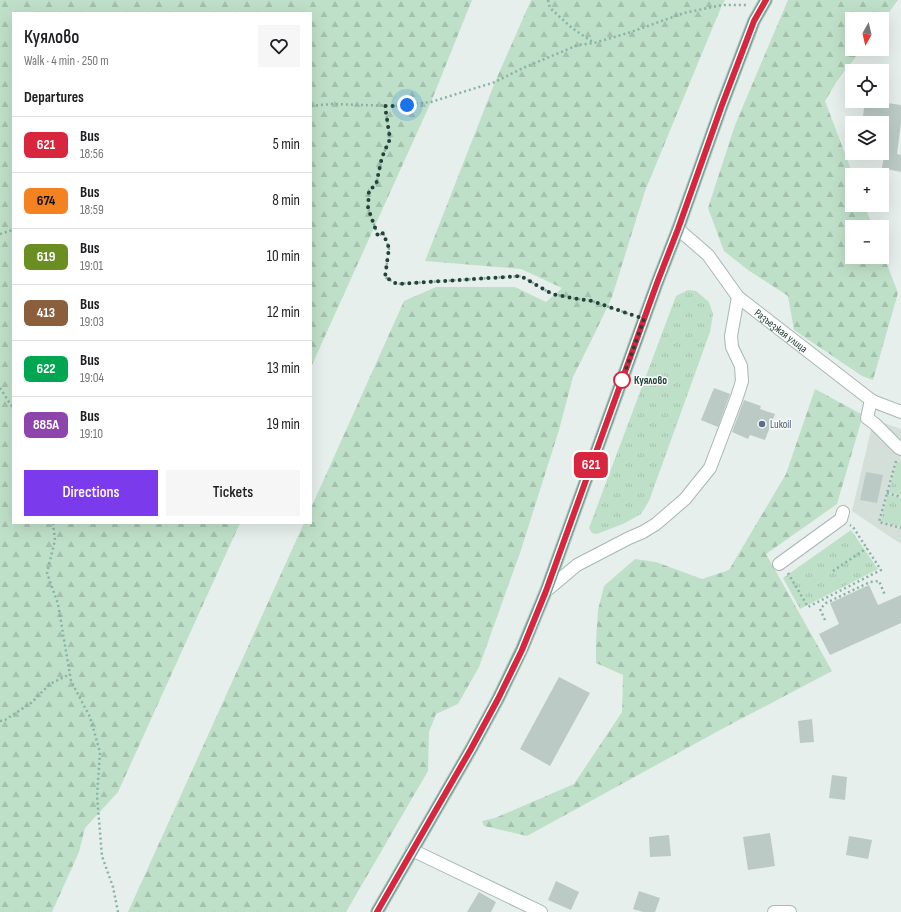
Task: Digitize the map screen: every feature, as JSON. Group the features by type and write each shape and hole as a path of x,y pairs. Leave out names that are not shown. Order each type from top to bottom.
{"main road":[{"path":"377,912 471,749 522,650 546,591 722,105 754,21 764,3"}],"street":[{"name":"Разъезжая улица","path":"678,229 708,255 738,297 871,400 901,412"},
{"path":"546,591 577,566 656,524 685,499 710,468 742,381 741,366 732,347 731,336 738,297"},
{"path":"871,400 867,418 900,449"},
{"path":"780,563 842,516"},
{"path":"412,850 541,912"},
{"path":"774,912 790,912"}],"path":[{"path":"548,0 550,8 572,28 594,43"},
{"path":"746,0 748,5"},
{"path":"312,106 332,104 394,106 431,102 495,82 523,68 578,45 594,43 628,33 684,13 722,5 748,5 764,3"},
{"path":"385,106 390,139 382,157 376,185 369,190 368,208 378,236 383,233 389,248 385,277 397,284 521,276 552,294 592,301 644,319"},
{"path":"0,234 12,230"},
{"path":"0,388 12,406"},
{"path":"900,449 879,522 901,528"},
{"path":"887,493 901,497"},
{"path":"780,563 808,607 881,570 852,527 842,516"},
{"path":"53,524 55,540 47,573 58,604 71,681 90,717 100,752 97,796 102,856 113,887 118,912"},
{"path":"833,571 867,548"},
{"path":"868,577 870,582"},
{"path":"825,620 820,609 826,603 870,582 879,581 885,595"},
{"path":"824,599 826,603"},
{"path":"0,721 5,720 31,703 50,684 70,674"}],"shaded area":[{"path":"878,421 901,429 901,544 852,511 871,430"}],"green space":[{"path":"0,0 472,0 431,102 312,365 312,12 12,12 12,524 240,524 118,792 85,828 79,852 52,912 0,912"},
{"path":"531,0 725,0 645,191 612,297 573,377 559,430 521,550 479,667 458,704 436,714 429,732 428,771 346,912 128,912 304,524 312,524 312,506 404,301 436,287 515,287 546,302 562,288 521,269 425,261 495,82"},
{"path":"788,0 898,0 889,12 845,12 845,56 857,56 850,64 845,64 845,71 825,101 845,154 845,160 847,160 850,168 845,168 845,212 867,212 870,220 845,220 845,264 887,264 898,293 873,380 862,376 794,330 788,296 748,270 724,251 708,208 735,125"},
{"path":"688,290 696,291 709,302 713,314 710,332 649,501 641,514 623,524 597,534 592,533 589,528 676,296"},
{"path":"815,389 863,415 837,504 766,554 832,671 720,730 527,836 484,826 482,821 495,818 574,784 622,712 623,675 596,663 598,610 604,586 635,559 656,562 702,579 729,570 786,474"},
{"path":"897,462 901,463 901,495 889,492"},
{"path":"888,495 901,498 901,526 881,521"},
{"path":"851,530 878,569 800,609 783,578"}],"building":[{"path":"889,103 901,105 901,123 897,154 901,155 901,172 889,169 889,168 882,168 883,160 889,160 889,116 863,116 864,108 889,108"},
{"path":"714,388 730,394 718,427 701,420"},
{"path":"744,400 761,406 760,409 775,414 765,440 750,435 748,439 732,432"},
{"path":"866,472 883,475 877,503 860,500"},
{"path":"869,585 878,605 901,595 901,623 830,655 819,634 839,624 830,603"},
{"path":"559,677 590,693 550,766 520,749"},
{"path":"812,719 814,742 800,743 798,721"},
{"path":"832,775 847,777 845,800 829,798"},
{"path":"770,833 775,866 748,870 743,837"},
{"path":"669,835 671,856 650,857 649,837"},
{"path":"849,836 872,840 868,859 846,855"},
{"path":"556,881 579,892 571,910 548,900"},
{"path":"639,891 660,898 655,912 643,912 633,909"},
{"path":"479,892 496,902 491,912 467,912"}],"bus line":[{"name":"621","path":"377,912 471,749 522,650 546,591 722,105 754,21 766,0"}],"place":[{"name":"Куялово","path":"622,380"},
{"name":"Lukoil","path":"762,424"}],"route":[{"path":"407,105 385,106 390,139 382,157 376,185 369,190 368,208 378,236 383,233 389,248 385,277 397,284 521,276 552,294 592,301 644,319 621,383 622,380"}]}
